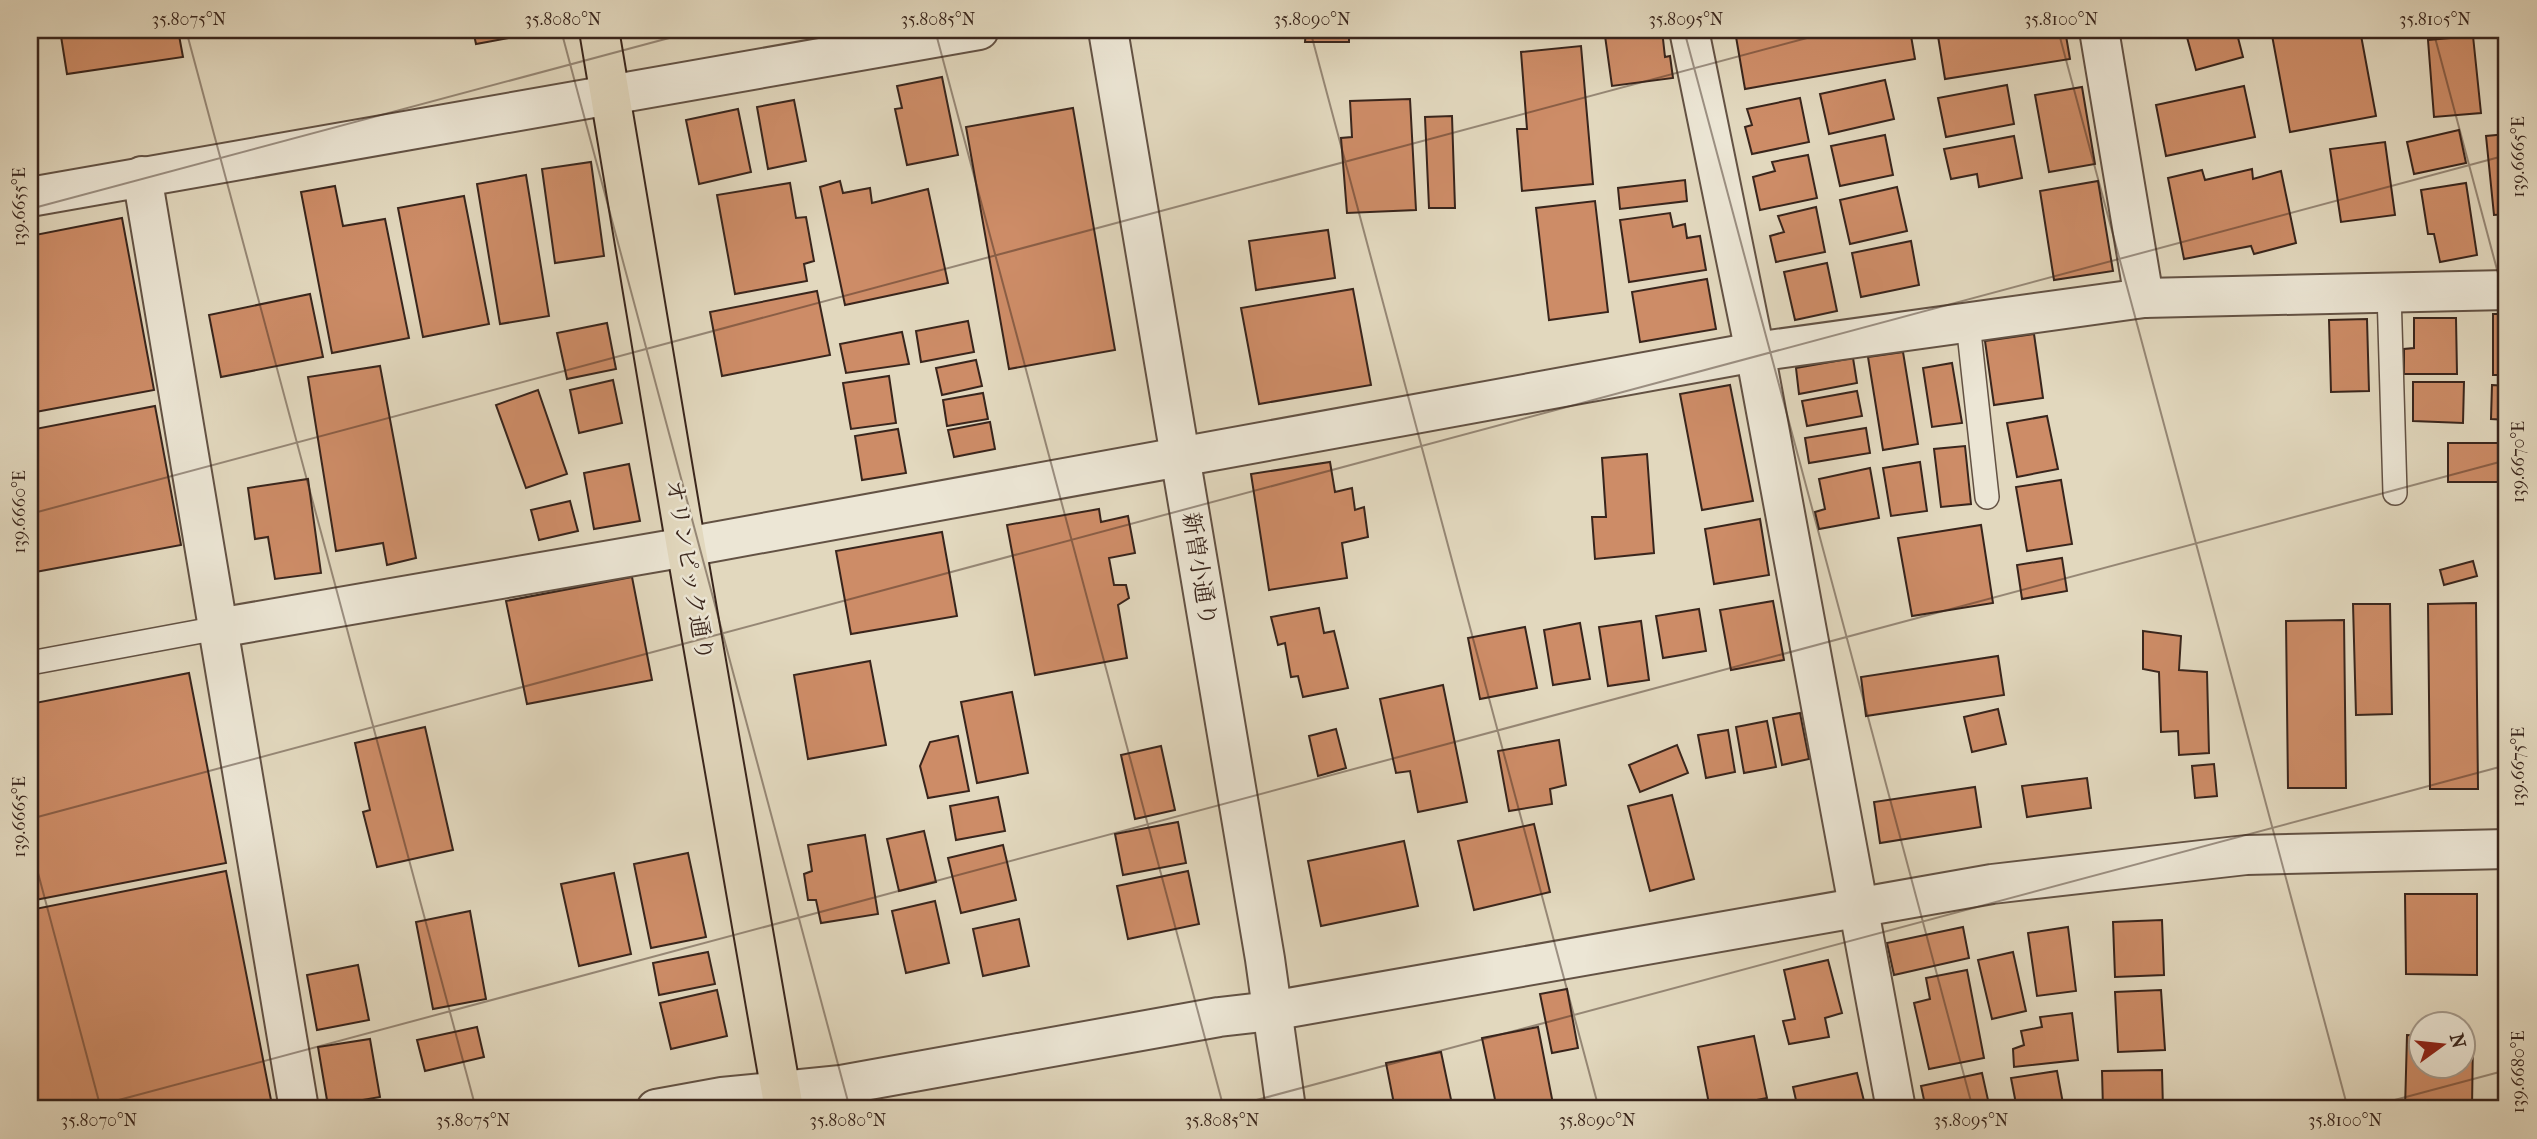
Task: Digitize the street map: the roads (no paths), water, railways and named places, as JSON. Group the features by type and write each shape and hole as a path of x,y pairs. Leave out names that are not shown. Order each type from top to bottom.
{"main road":[{"name":"オリンピック通り","path":"599,30 782,1100"}],"street":[{"path":"30,197 979,30"},
{"name":"新曽小通り","path":"1108,30 1261,932 1286,1109"},
{"path":"1689,30 1755,352 1896,1109"},
{"path":"2099,30 2144,298"},
{"path":"142,176 299,1109"},
{"path":"218,628 686,547 1755,352 2144,298 2507,290"},
{"path":"656,1109 722,1097 782,1100 841,1085 1219,1017 1271,1011 1992,884 2246,855 2507,849"}],"lane":[{"path":"2389,292 2395,493"},
{"path":"1968,323 1987,497"},
{"path":"30,663 218,628"}]}
